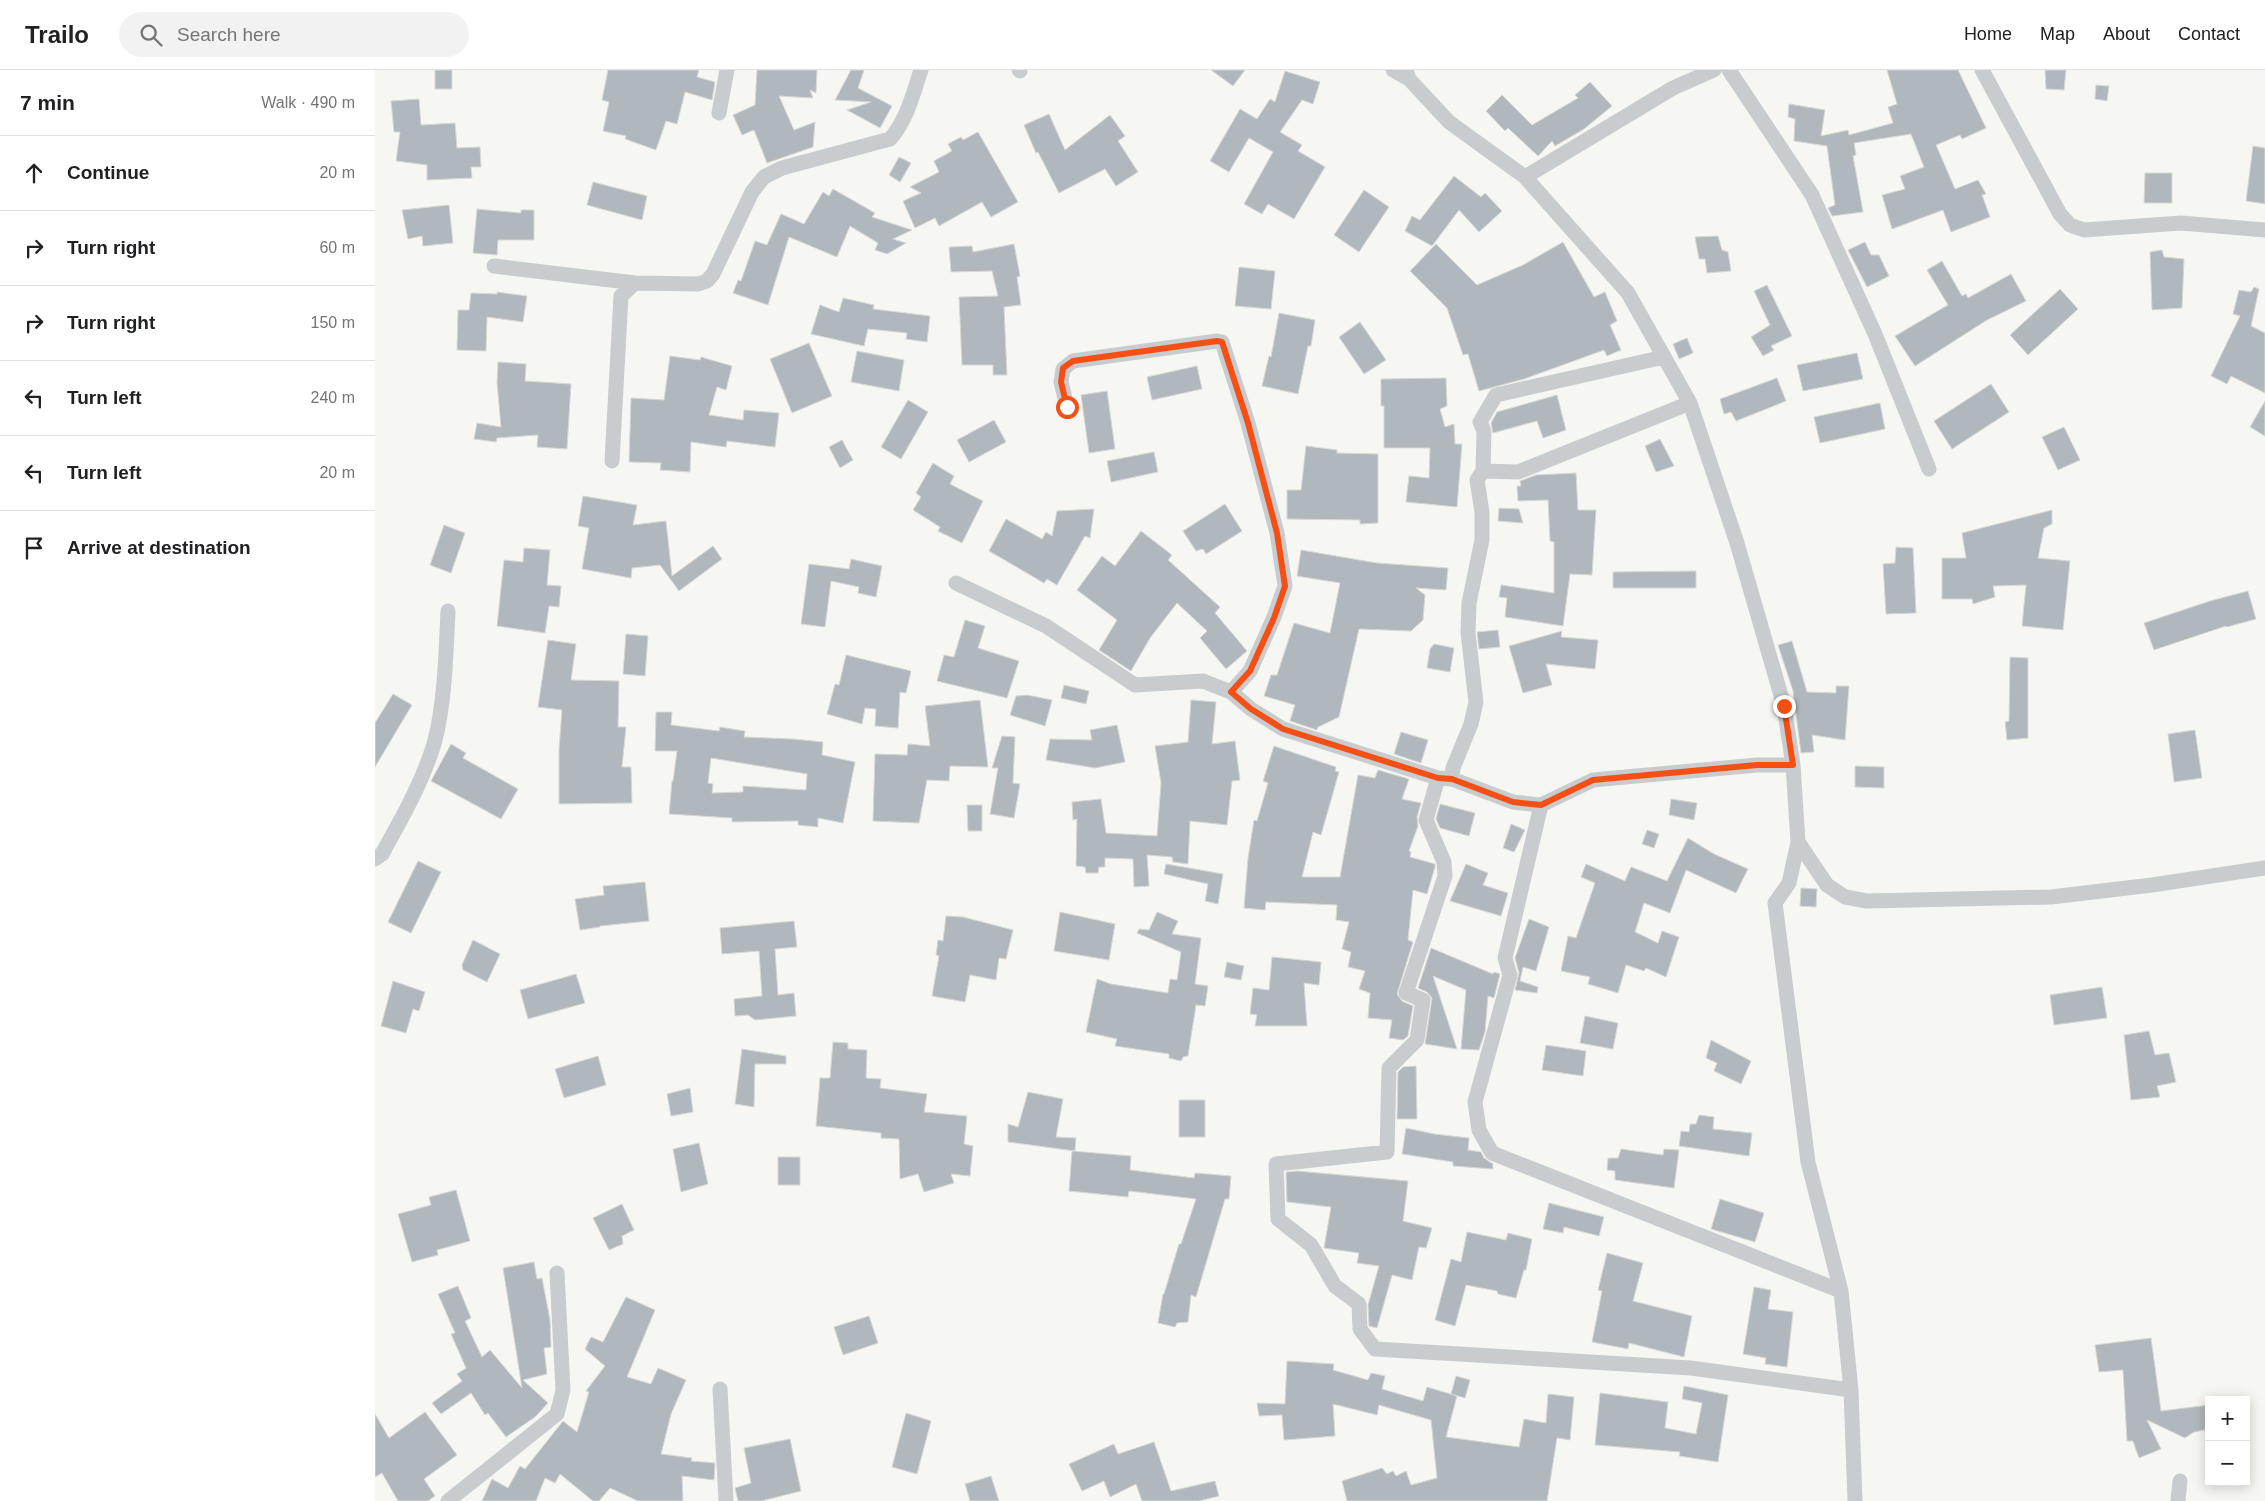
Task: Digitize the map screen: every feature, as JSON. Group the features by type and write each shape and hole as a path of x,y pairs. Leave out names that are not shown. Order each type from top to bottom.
{"street":[{"path":"719,113 727,70"},
{"path":"494,266 635,283 697,284 707,281 713,274 752,192 764,177 782,168 890,139 897,131 909,108 921,70"},
{"path":"1393,70 1407,75 1449,122 1525,177 1629,293 1691,404 1737,543 1784,706 1793,765 1798,842 1789,883 1775,904 1808,1162 1841,1290 1851,1390 1855,1501"},
{"path":"1525,177 1673,88 1714,70"},
{"path":"1729,70 1812,195 1875,334 1929,469"},
{"path":"1981,70 2060,214 2070,226 2084,230 2181,224 2265,230"},
{"path":"612,461 621,296 635,283"},
{"path":"1067,407 1061,382 1063,368 1073,361 1217,341 1222,342 1248,423 1277,533 1285,586 1274,618 1250,671 1231,692"},
{"path":"1664,356 1496,395 1480,422 1484,431 1483,471 1477,480 1482,512 1482,540 1469,611 1468,634 1476,702 1471,724 1453,768 1445,778 1426,820 1444,862 1445,876 1406,992 1423,1000 1417,1040 1389,1068 1387,1152 1277,1164 1278,1219 1311,1245 1335,1286 1359,1304 1360,1329 1375,1349 1691,1368 1851,1390"},
{"path":"1483,471 1518,472 1691,404"},
{"path":"956,583 1046,626 1135,685 1203,681 1231,692 1251,709 1283,729 1445,778 1513,802 1541,805 1593,780 1757,765 1793,765"},
{"path":"375,859 382,854 413,799 434,743 444,676 447,611"},
{"path":"1541,805 1505,958 1510,975 1475,1102 1479,1130 1492,1153 1841,1290"},
{"path":"1798,842 1827,885 1845,897 1867,902 2051,897 2151,885 2265,868"},
{"path":"448,1501 557,1414 563,1390 557,1272"},
{"path":"720,1389 726,1501"},
{"path":"2178,1501 2180,1481"}],"building":[{"path":"435,70 452,70 452,89 435,89"},
{"path":"608,70 699,70 697,77 715,82 712,100 685,92 677,124 666,121 656,150 625,139 626,136 603,131 609,102 602,100"},
{"path":"757,70 817,70 816,93 810,90 813,98 779,96 794,130 815,122 813,147 767,163 754,130 742,135 733,115 755,105"},
{"path":"851,70 864,70 858,88 892,106 880,128 847,110 871,102 835,100"},
{"path":"1211,70 1245,70 1233,86"},
{"path":"1887,70 1958,70 1986,128 1962,139 1960,135 1936,145 1955,189 1978,180 1986,194 1982,195 1990,217 1951,232 1943,210 1892,229 1882,195 1905,189 1900,176 1924,167 1911,134 1854,143 1856,155 1853,156 1863,212 1832,216 1828,208 1835,205 1827,146 1794,141 1795,119 1788,117 1789,104 1825,110 1821,136 1848,130 1849,135 1893,123 1888,107 1897,104"},
{"path":"2045,70 2066,70 2064,90 2046,89"},
{"path":"1285,71 1320,82 1313,104 1302,100 1280,132 1302,145 1298,151 1325,167 1294,219 1268,204 1262,214 1244,204 1273,152 1249,138 1229,172 1210,161 1240,109 1257,119 1270,99 1275,102"},
{"path":"1590,82 1612,106 1584,129 1555,146 1552,141 1538,156 1508,128 1505,131 1486,111 1502,95 1532,125 1578,98 1575,95"},
{"path":"2096,85 2109,86 2107,101 2095,99"},
{"path":"419,99 421,125 455,123 457,148 480,147 481,167 471,167 472,178 427,180 427,165 396,161 400,132 394,132 391,101"},
{"path":"1049,114 1065,150 1110,115 1125,136 1118,141 1138,172 1116,186 1105,169 1059,193 1038,152 1036,153 1024,125"},
{"path":"978,132 1018,202 991,217 982,202 939,226 935,218 915,228 903,201 921,193 910,187 939,172 934,161 952,151 948,144 961,137 963,140"},
{"path":"2253,146 2265,148 2265,204 2246,201"},
{"path":"899,157 911,163 900,182 889,175"},
{"path":"2145,173 2172,173 2172,203 2144,203"},
{"path":"1454,176 1481,197 1485,193 1502,211 1479,232 1459,210 1432,246 1405,231 1412,216 1420,220"},
{"path":"593,182 647,196 642,220 587,205"},
{"path":"833,189 875,213 872,217 912,230 893,239 906,243 887,254 875,250 878,243 850,226 837,257 789,237 768,305 733,293 738,280 741,281 755,241 767,245 781,214 804,224 823,192 829,196"},
{"path":"1364,190 1389,207 1359,252 1334,235"},
{"path":"449,205 453,243 423,246 422,236 408,239 402,210"},
{"path":"477,209 521,213 521,210 534,210 534,240 498,240 497,255 473,253"},
{"path":"1718,236 1722,250 1728,252 1731,271 1707,273 1705,259 1699,259 1695,237"},
{"path":"1563,242 1594,297 1605,292 1617,321 1610,325 1621,350 1607,356 1604,350 1524,379 1479,391 1468,354 1463,355 1447,308 1410,271 1436,244 1477,285 1523,265"},
{"path":"1865,242 1871,255 1879,255 1889,276 1867,287 1848,250"},
{"path":"1014,244 1020,276 1017,277 1021,305 1004,307 1007,375 993,375 993,365 962,365 959,297 998,296 992,271 951,272 949,247 972,246 973,252"},
{"path":"2162,250 2164,257 2184,259 2182,308 2152,310 2150,252"},
{"path":"1942,261 1962,296 1966,294 1968,298 2011,274 2026,301 1987,320 1915,366 1895,336 1948,305 1927,270"},
{"path":"1239,267 1275,271 1271,309 1235,306"},
{"path":"1767,285 1792,336 1771,346 1774,350 1763,356 1751,337 1770,325 1754,291"},
{"path":"2254,287 2259,289 2251,326 2265,333 2265,393 2231,376 2227,384 2211,376 2240,316 2233,314 2239,290 2251,292"},
{"path":"2060,289 2078,309 2028,355 2010,335"},
{"path":"497,292 527,296 523,322 487,317 486,351 457,350 458,310 469,310 471,293 497,294"},
{"path":"843,298 874,305 873,309 930,316 927,342 906,339 907,333 868,329 864,346 811,334 820,305 839,312"},
{"path":"1279,313 1315,320 1311,346 1308,346 1298,394 1262,386 1269,356 1271,357"},
{"path":"1360,322 1386,360 1364,374 1339,337"},
{"path":"1687,338 1693,353 1679,359 1673,344"},
{"path":"809,343 832,396 792,413 770,359"},
{"path":"857,351 904,360 899,391 851,382"},
{"path":"1857,353 1863,379 1803,391 1797,365"},
{"path":"670,356 700,360 701,357 732,366 726,390 717,387 709,415 743,420 744,410 779,413 775,447 727,441 726,447 691,442 690,472 660,470 661,463 629,462 631,398 664,400"},
{"path":"498,362 526,364 525,381 571,384 567,449 537,447 538,435 497,438 496,442 474,439 477,423 501,427 497,382"},
{"path":"1197,366 1202,389 1152,400 1147,377"},
{"path":"1446,378 1447,406 1440,409 1445,427 1454,424 1455,444 1462,444 1457,507 1406,502 1409,476 1429,478 1430,448 1384,448 1384,406 1381,406 1381,379"},
{"path":"1777,378 1786,401 1736,421 1731,412 1724,414 1720,399"},
{"path":"1991,384 2009,412 1952,449 1934,421"},
{"path":"1107,391 1115,449 1089,453 1081,395"},
{"path":"1557,395 1566,430 1543,438 1537,421 1493,433 1491,423 1497,412"},
{"path":"908,400 928,412 901,459 881,447"},
{"path":"2265,401 2265,436 2250,427"},
{"path":"1880,403 1885,429 1820,443 1814,417"},
{"path":"994,420 1006,442 969,462 957,440"},
{"path":"2064,427 2080,460 2058,470 2042,437"},
{"path":"1660,439 1674,466 1656,472 1645,446"},
{"path":"842,440 853,460 840,468 829,447"},
{"path":"1306,446 1337,450 1337,453 1378,454 1378,523 1360,524 1360,520 1287,519 1287,490 1301,490"},
{"path":"1154,452 1158,472 1111,482 1107,461"},
{"path":"933,463 954,476 950,484 983,501 962,543 938,531 940,527 913,510 921,497 916,493"},
{"path":"1576,473 1578,510 1596,510 1592,575 1570,574 1563,626 1505,617 1507,598 1499,597 1501,585 1554,593 1554,542 1550,541 1548,500 1518,501 1517,486 1521,486 1520,481 1536,475"},
{"path":"583,496 637,505 633,525 666,521 672,576 713,546 722,559 679,591 660,565 632,568 631,578 582,569 589,528 578,526"},
{"path":"1225,504 1242,531 1206,554 1203,549 1196,551 1183,531"},
{"path":"1499,508 1519,509 1523,523 1498,521"},
{"path":"1094,509 1090,538 1085,536 1057,585 1047,579 1044,583 989,551 1006,519 1042,539 1046,532 1052,536 1057,511"},
{"path":"2052,510 2052,524 2044,528 2038,558 2070,561 2063,630 2022,626 2026,585 1993,586 1995,597 1973,604 1972,599 1942,599 1942,558 1966,558 1962,533"},
{"path":"444,525 465,533 451,573 430,565"},
{"path":"1141,531 1172,555 1168,560 1220,607 1215,613 1247,651 1226,669 1200,638 1207,631 1177,603 1150,638 1131,671 1099,650 1117,620 1077,590 1102,556 1115,566"},
{"path":"1896,547 1913,548 1916,613 1886,614 1883,564 1895,563"},
{"path":"524,548 550,550 547,585 561,586 559,607 549,606 545,633 497,626 504,560 523,562"},
{"path":"1301,550 1377,563 1448,568 1446,590 1416,588 1425,595 1423,620 1411,631 1359,629 1339,717 1318,727 1317,730 1290,721 1295,705 1264,696 1271,675 1277,675 1294,623 1330,633 1340,583 1297,576"},
{"path":"851,559 882,566 876,597 858,593 859,587 831,581 825,627 801,624 809,564 849,569"},
{"path":"1696,571 1696,588 1613,588 1613,572"},
{"path":"2248,591 2256,619 2226,626 2154,650 2144,623 2210,601"},
{"path":"965,620 985,626 978,648 1019,661 1007,698 937,681 944,655 954,657"},
{"path":"1498,630 1500,647 1479,649 1477,632"},
{"path":"1562,631 1561,637 1598,640 1595,669 1546,664 1552,685 1523,693 1509,646"},
{"path":"626,634 648,636 645,676 623,674"},
{"path":"548,640 576,644 571,680 619,681 618,727 626,727 622,767 631,767 632,803 559,804 559,749 562,710 538,707"},
{"path":"1792,641 1807,692 1836,693 1836,686 1849,686 1845,740 1812,735 1814,752 1801,753 1793,691 1778,645"},
{"path":"1434,644 1454,648 1450,672 1427,668 1430,649"},
{"path":"846,655 911,671 906,693 900,692 898,728 875,726 876,709 865,708 862,724 827,714 835,684 839,685"},
{"path":"2010,657 2028,658 2028,738 2007,740 2005,722 2009,721"},
{"path":"1064,685 1089,691 1086,704 1061,698"},
{"path":"393,694 412,705 375,767 375,723"},
{"path":"1027,695 1052,700 1045,726 1010,715 1016,696"},
{"path":"980,700 988,767 950,766 949,781 927,780 919,823 873,821 875,754 907,755 908,744 930,746 925,706"},
{"path":"1191,700 1216,702 1212,744 1235,741 1240,780 1232,781 1227,825 1190,821 1188,864 1173,862 1172,857 1147,855 1149,886 1134,887 1133,859 1105,858 1105,867 1099,867 1098,873 1086,873 1085,867 1076,866 1077,819 1073,820 1072,802 1101,799 1106,833 1157,836 1161,783 1155,746 1188,742"},
{"path":"656,712 672,712 671,725 719,731 720,727 745,731 744,737 823,742 822,755 855,762 843,823 818,818 818,827 798,825 798,821 732,822 732,818 669,814 677,751 655,751","holes":["711,758 807,774 806,790 743,786 743,792 712,793 713,784 708,783"]},
{"path":"1117,725 1125,762 1095,768 1046,760 1050,739 1092,740 1090,730"},
{"path":"2195,730 2202,778 2174,782 2168,734"},
{"path":"1401,732 1428,740 1421,763 1394,754"},
{"path":"1002,736 1015,737 1013,783 1020,784 1014,818 990,814 998,768 992,768"},
{"path":"451,744 466,753 463,758 518,789 501,819 431,781"},
{"path":"1274,746 1336,767 1335,771 1339,772 1321,835 1313,832 1302,877 1340,877 1358,775 1375,778 1378,770 1409,779 1402,799 1421,803 1417,817 1418,826 1409,851 1411,852 1410,857 1435,864 1435,867 1427,894 1413,890 1408,940 1413,942 1397,994 1402,1001 1413,1006 1408,1036 1403,1040 1389,1038 1392,1020 1368,1018 1370,993 1359,989 1365,971 1348,967 1351,952 1342,949 1349,922 1336,920 1337,905 1266,902 1265,910 1244,908 1248,858 1254,820 1257,821 1268,783 1263,781"},
{"path":"1855,766 1884,767 1884,788 1855,787"},
{"path":"1671,799 1697,803 1694,820 1669,815"},
{"path":"1440,804 1475,813 1469,836 1440,828 1436,819"},
{"path":"967,805 982,805 982,831 968,831"},
{"path":"1511,824 1525,830 1514,852 1503,848"},
{"path":"1647,830 1659,834 1654,848 1642,844"},
{"path":"1688,838 1714,854 1748,869 1736,893 1686,870 1670,913 1644,903 1635,932 1658,943 1662,931 1679,937 1666,977 1646,968 1644,971 1626,965 1618,993 1588,984 1590,977 1561,971 1568,936 1576,938 1595,883 1581,877 1586,864 1625,881 1631,867 1667,881"},
{"path":"418,861 441,872 411,933 388,922"},
{"path":"1166,864 1223,874 1218,904 1205,901 1208,884 1164,874"},
{"path":"1466,864 1488,873 1483,885 1508,893 1501,916 1450,901"},
{"path":"645,882 649,921 580,930 575,899 604,895 603,886"},
{"path":"1801,888 1817,889 1816,907 1800,906"},
{"path":"1060,912 1115,924 1109,960 1054,951"},
{"path":"1157,912 1178,921 1172,934 1201,938 1195,984 1208,986 1205,1006 1196,1005 1188,1056 1183,1057 1181,1061 1169,1058 1169,1054 1115,1046 1117,1039 1086,1032 1097,979 1111,984 1168,993 1170,979 1177,980 1181,952 1137,933 1139,929 1149,930"},
{"path":"946,916 963,917 1013,930 1006,959 999,958 996,980 970,975 965,1002 932,996 939,956 936,955 938,940 943,941"},
{"path":"1529,919 1549,927 1536,971 1523,967 1520,981 1538,987 1537,993 1515,990 1519,973 1515,958"},
{"path":"794,921 797,947 775,949 778,995 794,993 796,1016 755,1020 748,1015 735,1016 734,999 762,996 759,951 722,954 720,928"},
{"path":"473,940 500,954 487,982 463,970 462,965"},
{"path":"1431,948 1493,974 1494,972 1500,974 1494,998 1488,996 1485,1032 1479,1050 1461,1049 1466,990 1433,976 1457,1049 1425,1044 1432,998 1427,992 1418,988"},
{"path":"1272,957 1321,962 1319,985 1304,983 1307,1026 1255,1026 1257,1015 1250,1014 1253,988 1269,990"},
{"path":"1227,962 1244,966 1241,980 1224,977"},
{"path":"576,974 585,1003 528,1019 520,990"},
{"path":"393,981 425,992 419,1011 413,1009 406,1033 381,1026"},
{"path":"2102,987 2107,1018 2054,1025 2050,995"},
{"path":"1585,1016 1618,1023 1613,1049 1580,1043"},
{"path":"2149,1031 2155,1055 2169,1053 2176,1082 2157,1086 2160,1097 2131,1100 2124,1035"},
{"path":"1711,1040 1751,1061 1741,1084 1714,1071 1717,1063 1706,1058"},
{"path":"833,1042 848,1043 848,1049 867,1050 866,1078 881,1079 880,1088 927,1094 924,1112 967,1116 964,1144 973,1146 970,1176 951,1174 954,1183 924,1192 918,1174 900,1179 899,1139 881,1138 881,1133 816,1126 820,1078 830,1078"},
{"path":"1546,1045 1586,1051 1583,1076 1542,1070"},
{"path":"742,1049 786,1056 786,1064 755,1064 754,1107 735,1104"},
{"path":"598,1056 606,1085 564,1098 555,1069"},
{"path":"1416,1066 1417,1119 1397,1119 1398,1072 1403,1067"},
{"path":"690,1088 693,1112 671,1116 667,1094"},
{"path":"1028,1092 1063,1099 1056,1137 1076,1138 1075,1151 1008,1142 1008,1124 1018,1127"},
{"path":"1179,1100 1205,1100 1205,1137 1179,1137"},
{"path":"1699,1115 1714,1117 1713,1129 1752,1133 1749,1156 1679,1146 1681,1131 1689,1132 1690,1124 1696,1124"},
{"path":"1406,1128 1434,1134 1469,1138 1468,1150 1481,1152 1484,1158 1493,1164 1493,1169 1453,1166 1453,1162 1402,1154"},
{"path":"699,1143 708,1184 681,1192 673,1149"},
{"path":"1621,1149 1663,1155 1664,1149 1679,1150 1674,1188 1615,1180 1615,1171 1607,1170 1608,1158 1618,1158"},
{"path":"1072,1151 1131,1156 1130,1170 1194,1178 1195,1173 1231,1176 1229,1199 1225,1199 1196,1297 1191,1295 1188,1322 1177,1323 1175,1327 1158,1323 1163,1294 1196,1199 1129,1191 1128,1197 1069,1191"},
{"path":"778,1157 800,1157 800,1185 778,1185"},
{"path":"1297,1171 1408,1181 1403,1221 1432,1228 1426,1248 1419,1247 1412,1280 1392,1275 1377,1328 1369,1326 1368,1305 1379,1266 1357,1263 1359,1253 1324,1248 1331,1207 1287,1202 1286,1172"},
{"path":"456,1190 470,1241 437,1250 438,1255 412,1262 398,1214 431,1205 429,1197"},
{"path":"1720,1199 1764,1213 1755,1242 1711,1229"},
{"path":"1549,1203 1604,1217 1599,1236 1564,1227 1563,1233 1543,1229"},
{"path":"622,1204 634,1230 622,1236 623,1244 609,1250 593,1218"},
{"path":"1467,1232 1506,1240 1508,1233 1532,1239 1526,1270 1524,1270 1516,1298 1498,1294 1497,1291 1466,1285 1455,1326 1435,1320 1451,1259 1461,1262"},
{"path":"1607,1253 1643,1263 1633,1301 1692,1316 1684,1357 1629,1343 1628,1349 1592,1342 1602,1291 1598,1290"},
{"path":"534,1262 537,1279 542,1278 550,1320 551,1347 544,1348 547,1374 523,1380 548,1403 535,1417 506,1437 488,1413 485,1415 471,1393 441,1414 432,1403 462,1381 457,1374 466,1368 451,1334 455,1333 438,1294 458,1286 471,1318 465,1321 482,1357 490,1350 522,1388 503,1268"},
{"path":"1754,1287 1771,1290 1768,1309 1793,1312 1787,1367 1765,1364 1766,1358 1743,1354"},
{"path":"626,1297 655,1310 627,1377 651,1384 658,1368 686,1380 671,1414 661,1454 692,1458 691,1461 715,1463 714,1480 682,1476 683,1501 638,1501 610,1488 599,1501 593,1501 560,1474 555,1483 545,1478 536,1501 482,1501 492,1479 508,1488 520,1466 525,1469 563,1421 577,1432 589,1392 586,1391 605,1366 585,1349 591,1337 603,1342"},
{"path":"869,1316 878,1343 843,1355 834,1327"},
{"path":"2151,1338 2161,1411 2205,1406 2205,1430 2194,1432 2185,1438 2147,1420 2161,1449 2139,1458 2133,1441 2127,1441 2123,1370 2099,1372 2095,1345"},
{"path":"1287,1361 1334,1364 1333,1370 1368,1380 1371,1373 1385,1376 1382,1389 1423,1401 1427,1387 1457,1396 1446,1437 1519,1447 1524,1419 1546,1423 1548,1394 1574,1397 1570,1440 1557,1438 1547,1501 1347,1501 1342,1481 1382,1468 1387,1474 1393,1471 1396,1476 1406,1471 1411,1485 1437,1478 1431,1420 1379,1405 1377,1415 1333,1404 1335,1436 1284,1440 1282,1415 1259,1416 1257,1403 1285,1404"},
{"path":"1456,1376 1470,1380 1465,1398 1451,1394"},
{"path":"1684,1386 1728,1395 1718,1462 1679,1456 1680,1452 1595,1445 1600,1393 1668,1402 1665,1428 1696,1434 1702,1403 1682,1399"},
{"path":"425,1412 457,1455 424,1479 435,1496 428,1501 398,1501 382,1473 375,1477 375,1414 389,1438"},
{"path":"906,1413 931,1421 917,1474 892,1467"},
{"path":"790,1439 801,1491 761,1501 738,1501 735,1488 751,1483 744,1448"},
{"path":"1154,1442 1171,1491 1215,1481 1219,1496 1199,1501 1142,1501 1136,1484 1110,1497 1104,1481 1082,1491 1069,1464 1114,1444 1118,1454"},
{"path":"991,1476 999,1501 970,1501 965,1484"}],"route":[{"path":"1067,407 1061,382 1063,368 1073,361 1217,341 1222,342 1248,423 1277,533 1285,586 1274,618 1250,671 1231,692 1251,709 1283,729 1438,778 1452,779 1513,802 1541,805 1593,780 1757,765 1793,765 1784,706"}]}
